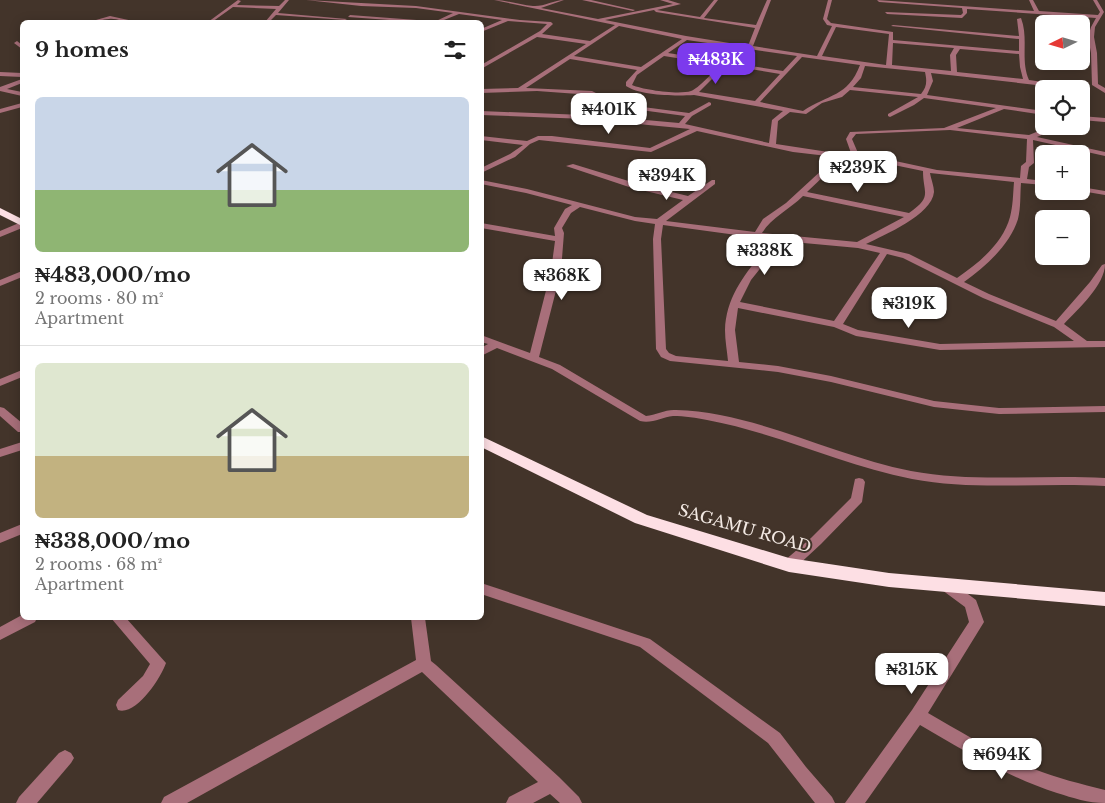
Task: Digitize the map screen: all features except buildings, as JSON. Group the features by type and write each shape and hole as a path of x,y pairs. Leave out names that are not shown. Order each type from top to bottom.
{"highway":[{"path":"0,211 20,223"},
{"name":"SAGAMU ROAD","path":"484,443 642,519 789,564 889,580 1105,599"}],"street":[{"path":"213,20 233,6 238,0"},
{"path":"269,20 287,0"},
{"path":"308,0 361,5 416,7 551,23 542,32 484,65"},
{"path":"333,2 339,0"},
{"path":"375,5 386,0"},
{"path":"496,0 618,26 686,38 863,64 928,72 954,72 1035,82"},
{"path":"524,12 562,0"},
{"path":"584,0 642,12"},
{"path":"596,20 679,4 662,0"},
{"path":"701,19 716,0"},
{"path":"750,47 769,0"},
{"path":"830,0 825,20 829,24 891,33"},
{"path":"879,0 1099,17"},
{"path":"879,0 893,26 890,41 889,67"},
{"path":"1031,0 1037,12"},
{"path":"1095,0 1102,12 1093,27 1091,37 1097,53 1095,85 1105,92"},
{"path":"345,19 361,5"},
{"path":"233,6 281,8"},
{"path":"401,19 416,7"},
{"path":"962,32 964,7"},
{"path":"648,10 759,27"},
{"path":"440,20 457,12"},
{"path":"887,13 962,17"},
{"path":"276,14 345,19 411,20"},
{"path":"484,30 517,14"},
{"path":"99,20 110,17 122,20"},
{"path":"1019,19 1022,28 1023,74 1027,81"},
{"path":"521,88 618,26"},
{"path":"819,58 834,26"},
{"path":"893,26 1021,38"},
{"path":"536,35 590,43"},
{"path":"686,38 642,69 630,82 629,86 633,89 680,94 694,93 756,102 787,111 804,113 820,102 840,96 850,88 858,78 863,64"},
{"path":"890,41 1023,53"},
{"path":"17,43 20,46"},
{"path":"954,72 953,55 958,47"},
{"path":"663,54 784,73"},
{"path":"756,102 801,55"},
{"path":"568,57 642,69"},
{"path":"694,93 724,64"},
{"path":"890,115 924,96 930,82 928,72"},
{"path":"0,74 20,75"},
{"path":"1095,76 1105,76"},
{"path":"0,89 20,82"},
{"path":"850,88 1035,112"},
{"path":"0,89 20,94"},
{"path":"484,91 537,89 595,94 594,102 586,117"},
{"path":"1090,90 1105,92"},
{"path":"594,102 690,115"},
{"path":"681,125 690,115 708,104"},
{"path":"0,111 20,106"},
{"path":"949,128 1005,107"},
{"path":"772,145 775,120 787,111"},
{"path":"484,115 586,117 681,125 792,150 841,156 855,155 927,170 1035,182"},
{"path":"1090,119 1105,120"},
{"path":"484,169 524,148 528,143 538,138 651,150 697,128"},
{"path":"855,155 849,139 852,133 901,132 949,128 1030,137 1105,154"},
{"path":"1030,137 1035,135"},
{"path":"958,282 983,264 1005,236 1013,221 1020,180 1025,166 1030,163 1030,137"},
{"path":"484,138 528,143"},
{"path":"757,235 766,222 841,156"},
{"path":"570,166 632,186 688,199"},
{"path":"858,245 924,206 930,189 926,176 927,170"},
{"path":"712,182 659,222 657,239 661,349 665,355 674,358 734,365 778,368 944,405 999,411 1105,408"},
{"path":"484,183 659,222 780,238 858,245 906,256 958,282 1058,325 1086,345"},
{"path":"1090,190 1105,193"},
{"path":"800,193 910,216"},
{"path":"534,357 556,271 560,233 558,228 568,211 578,205"},
{"path":"0,234 20,225"},
{"path":"484,226 559,239"},
{"path":"734,365 730,331 734,304 740,287 780,238"},
{"path":"837,325 885,251"},
{"path":"1058,325 1094,284 1105,267"},
{"path":"0,282 20,275"},
{"path":"1094,284 1105,288"},
{"path":"734,304 837,325 856,333 940,347 1105,344"},
{"path":"484,339 534,357 556,368 644,420 667,413 702,416 775,435 860,462 944,480 1105,482"},
{"path":"484,351 496,344"},
{"path":"0,383 20,374"},
{"path":"0,410 20,426"},
{"path":"0,453 20,447"},
{"path":"789,564 816,541 857,499 859,482"},
{"path":"0,538 20,530"},
{"path":"854,803 918,715 977,622 971,604 947,586"},
{"path":"484,589 645,643 774,738 800,773 826,803"},
{"path":"0,634 26,620"},
{"path":"120,620 158,663 157,669 147,684 124,705"},
{"path":"418,620 424,663 573,803"},
{"path":"170,803 424,663"},
{"path":"918,715 999,761 1030,776 1105,798"},
{"path":"24,803 65,758"},
{"path":"515,803 553,783"}]}
